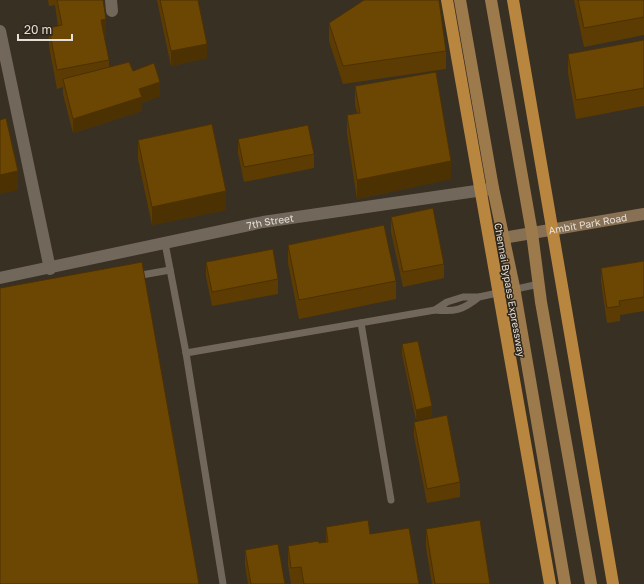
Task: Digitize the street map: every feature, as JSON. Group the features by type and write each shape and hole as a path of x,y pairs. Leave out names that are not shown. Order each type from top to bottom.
{"highway":[{"name":"Chennai Bypass Expressway","path":"447,0 550,584"},
{"path":"513,0 613,584"}],"main road":[{"path":"460,0 493,188 514,290 565,584"},
{"path":"491,0 591,584"}],"street":[{"path":"0,31 50,268"},
{"name":"7th Street","path":"0,278 263,222 493,188"},
{"name":"Ambit Park Road","path":"503,238 644,214"}],"lane":[{"path":"165,243 186,353 223,584"},
{"path":"132,277 170,270"},
{"path":"435,310 447,302 463,297 479,297 539,284"},
{"path":"186,353 435,310 449,311 466,308 479,297"},
{"path":"361,323 391,500"}],"building":[{"path":"57,0 103,0 106,19 101,20 109,60 57,70 49,28 62,25"},
{"path":"160,0 198,0 207,44 171,51"},
{"path":"364,0 439,0 446,51 343,66 329,23"},
{"path":"578,0 644,0 644,17 584,28"},
{"path":"644,40 644,88 576,100 568,54"},
{"path":"129,62 133,71 154,63 160,82 139,89 142,97 73,119 63,79"},
{"path":"436,72 451,161 357,180 347,115 360,113 355,86"},
{"path":"6,118 18,171 0,175 0,120"},
{"path":"212,124 226,191 152,207 138,140"},
{"path":"308,125 314,154 244,167 238,139"},
{"path":"433,208 444,264 403,272 391,217"},
{"path":"384,225 396,281 299,300 288,245"},
{"path":"273,249 278,279 212,292 206,262"},
{"path":"644,261 644,297 619,301 620,306 607,308 601,268"},
{"path":"142,262 199,584 0,584 0,288"},
{"path":"418,341 432,406 416,410 402,344"},
{"path":"447,415 460,482 427,489 414,422"},
{"path":"368,520 370,534 409,528 419,584 304,584 301,567 291,568 288,546 318,541 319,543 328,542 326,527"},
{"path":"480,520 490,584 435,584 426,529"},
{"path":"278,544 285,584 251,584 245,550"}]}
